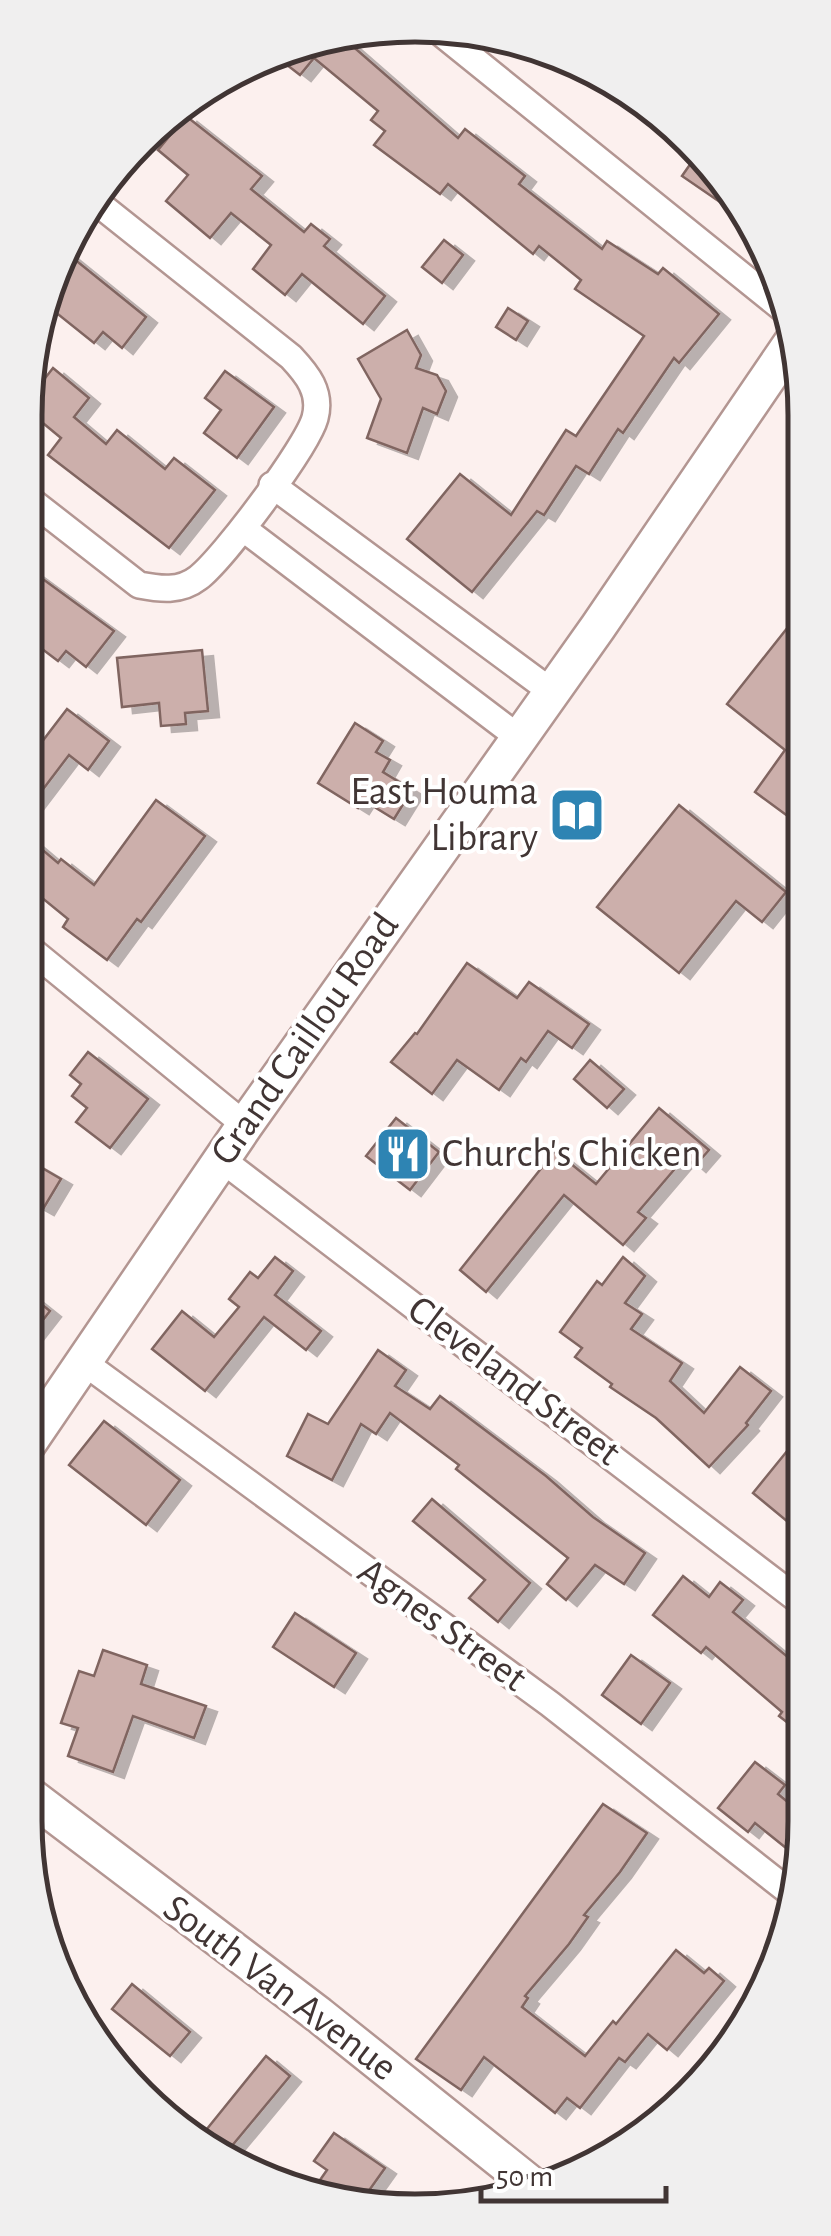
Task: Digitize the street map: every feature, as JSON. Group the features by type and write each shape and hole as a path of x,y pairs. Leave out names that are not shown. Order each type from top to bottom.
{"main road":[{"name":"Grand Caillou Road","path":"42,1422 783,355"},
{"name":"South Van Avenue","path":"42,1805 320,2016 523,2178"}],"street":[{"path":"456,45 770,298"},
{"path":"42,510 140,585 161,590 177,588 197,580 244,529 316,417 317,396 310,376 291,357 105,209"},
{"path":"272,486 552,692"},
{"path":"244,529 518,737"},
{"path":"42,960 245,1125"},
{"name":"Cleveland Street","path":"222,1159 788,1591"},
{"name":"Agnes Street","path":"82,1362 550,1704 782,1886"}],"building":[{"path":"355,48 458,138 465,129 525,176 519,184 602,249 607,241 658,274 663,268 719,314 679,363 674,358 623,433 618,429 589,474 576,466 544,515 537,511 472,592 407,539 460,474 511,515 566,430 576,436 644,336 575,289 581,280 539,246 533,254 448,184 440,194 374,145 385,131 371,120 378,111 314,58 300,75 287,65 319,55"},
{"path":"190,119 262,176 251,189 304,232 311,224 330,239 324,246 385,296 363,324 302,274 285,295 253,269 271,245 231,213 210,238 166,201 188,175 158,150"},
{"path":"690,164 723,204 682,176"},
{"path":"444,240 463,255 442,283 422,267"},
{"path":"77,261 146,317 122,348 103,332 94,343 57,313"},
{"path":"508,308 528,321 516,340 496,327"},
{"path":"407,330 421,355 416,368 437,375 446,391 437,414 423,408 407,453 367,438 381,399 358,359"},
{"path":"53,368 89,398 74,417 106,444 117,430 165,469 174,458 215,490 169,548 48,455 61,438 42,422 45,379"},
{"path":"225,371 274,407 237,458 204,433 221,410 205,398"},
{"path":"42,578 114,631 86,667 66,651 58,661 42,649"},
{"path":"788,627 788,816 755,792 785,750 727,704"},
{"path":"202,650 208,711 185,713 186,724 161,726 159,703 122,707 117,658"},
{"path":"67,709 109,741 88,770 69,755 42,791 42,742"},
{"path":"355,723 383,741 376,752 390,760 383,772 412,790 394,819 363,800 358,808 318,783"},
{"path":"156,800 205,836 141,922 137,919 107,960 63,927 68,919 42,898 42,849 94,885"},
{"path":"679,805 786,892 762,922 736,901 679,973 597,907"},
{"path":"467,963 517,998 529,982 589,1024 572,1048 548,1031 526,1062 521,1058 499,1090 457,1060 432,1094 391,1062 417,1034"},
{"path":"88,1052 148,1099 110,1148 76,1122 87,1108 72,1096 81,1084 70,1075"},
{"path":"590,1060 624,1089 607,1108 574,1079"},
{"path":"659,1108 709,1150 695,1166 685,1157 638,1212 646,1218 623,1245 564,1195 486,1292 460,1270 555,1151 596,1184"},
{"name":"Church's Chicken","path":"396,1118 439,1152 410,1190 366,1156"},
{"path":"42,1168 61,1179 42,1208"},
{"path":"275,1257 293,1271 275,1295 321,1331 306,1350 264,1317 205,1391 152,1349 182,1311 214,1337 239,1307 229,1299 250,1272 258,1278"},
{"path":"623,1257 645,1276 625,1303 642,1314 631,1329 682,1363 670,1381 704,1413 740,1367 771,1391 748,1425 709,1467 656,1418 575,1357 582,1348 560,1332 597,1281 602,1285"},
{"path":"42,1305 50,1311 42,1321"},
{"path":"378,1350 406,1370 395,1386 430,1409 440,1396 546,1476 593,1517 645,1553 624,1584 595,1565 566,1600 547,1584 568,1558 456,1469 459,1465 390,1413 376,1434 361,1424 332,1480 287,1456 308,1414 328,1424"},
{"path":"104,1421 180,1480 146,1525 69,1465"},
{"path":"788,1450 788,1522 753,1493"},
{"path":"432,1499 530,1583 498,1622 469,1598 485,1580 413,1521"},
{"path":"683,1576 709,1597 720,1582 743,1600 733,1612 788,1657 788,1723 779,1716 782,1712 706,1647 701,1653 653,1615"},
{"path":"295,1613 356,1653 334,1687 273,1647"},
{"path":"103,1650 147,1665 141,1684 206,1706 194,1738 133,1716 113,1772 68,1756 78,1728 61,1723 79,1671 94,1676"},
{"path":"631,1655 670,1683 641,1724 602,1695"},
{"path":"755,1762 785,1785 778,1794 788,1802 787,1849 755,1823 748,1832 718,1808"},
{"path":"603,1804 647,1833 584,1915 588,1917 569,1944 525,1996 528,1998 522,2007 585,2056 676,1950 704,1973 709,1968 724,1981 667,2050 648,2034 625,2062 619,2058 580,2108 567,2098 555,2113 484,2057 461,2090 416,2059"},
{"path":"132,1984 190,2032 170,2056 112,2009"},
{"path":"266,2056 290,2076 232,2146 206,2130"},
{"path":"334,2133 385,2168 369,2190 319,2181 327,2170 314,2161"}],"place":[{"name":"East Houma Library","path":"577,815"},
{"name":"Church's Chicken","path":"403,1154"}]}
